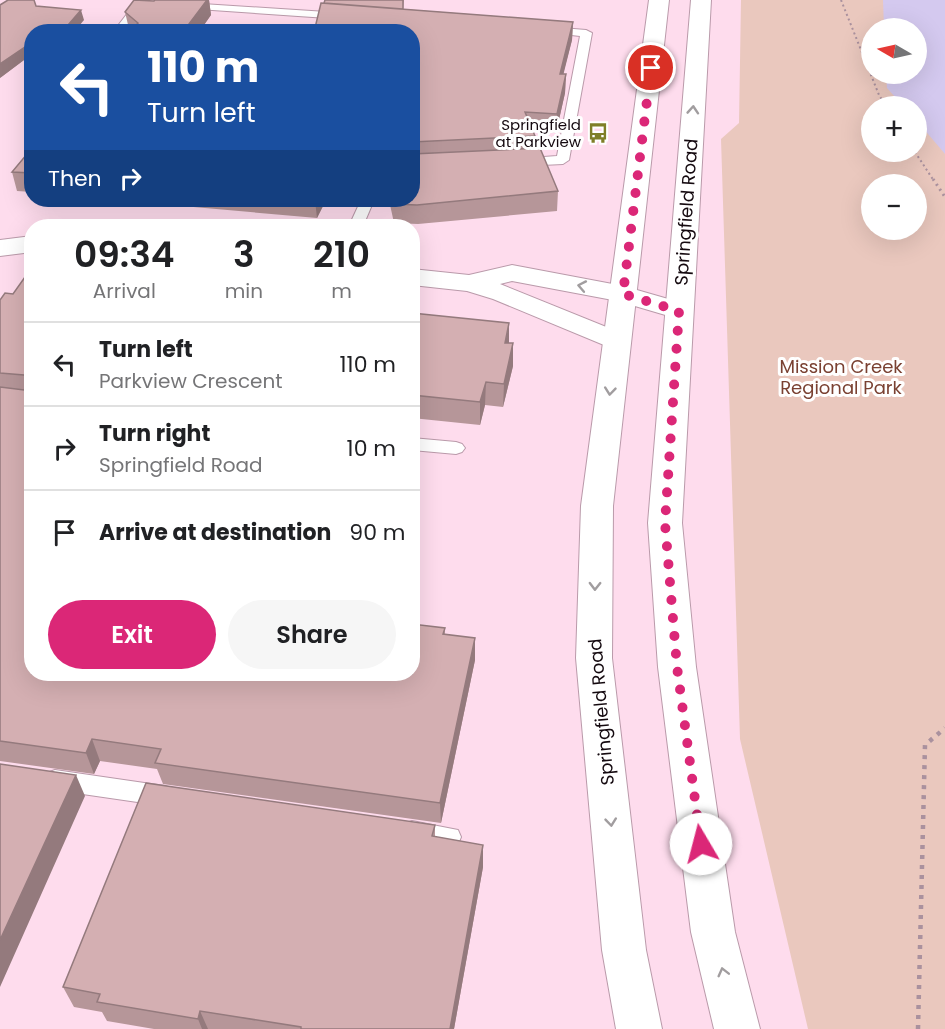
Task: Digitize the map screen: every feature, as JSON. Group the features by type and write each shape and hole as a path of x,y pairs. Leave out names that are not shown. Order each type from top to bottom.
{"main road":[{"name":"Springfield Road","path":"639,1029 624,950 594,658 597,506 659,0"},
{"name":"Springfield Road","path":"701,0 665,523 677,667 713,932 737,1029"},
{"path":"0,248 24,245"},
{"path":"469,283 512,273 623,294 679,311"},
{"path":"420,279 469,283 524,300 616,341"}],"lane":[{"path":"124,24 140,3 152,4"},
{"path":"176,5 352,17"},
{"path":"505,163 563,160 586,33 540,30"},
{"path":"420,445 456,448"},
{"path":"36,777 190,800"},
{"path":"391,828 450,837"}],"path":[{"path":"841,0 880,96"},
{"path":"922,162 945,197"},
{"path":"918,1029 925,745 945,728"}],"green space":[{"name":"Mission Creek Regional Park","path":"741,0 945,0 945,1029 808,1029 740,739 721,139 739,123"}],"shaded area":[{"path":"883,0 945,0 945,154 927,133 927,96 894,96 887,88 887,84 927,84 927,18 884,18"}],"building":[{"path":"8,0 34,0 36,6 81,10 69,24 24,24 24,48 0,64 0,5"},
{"path":"134,0 207,0 189,24 137,24 125,12"},
{"path":"325,0 403,0 403,9 324,3"},
{"path":"321,3 573,22 560,74 566,74 557,114 525,112 535,136 420,142 420,24 316,24"},
{"path":"540,148 558,191 420,205 420,154"},
{"path":"24,158 24,173 12,172"},
{"path":"24,278 24,375 0,373 0,300 5,293 13,294"},
{"path":"420,314 509,323 505,343 513,343 504,384 486,382 480,402 420,396"},
{"path":"0,387 24,390 24,681 420,681 420,625 445,628 443,634 475,638 440,803 155,763 161,749 92,739 86,753 0,741"},
{"path":"0,764 76,775 0,940"},
{"path":"146,783 435,825 432,836 483,845 450,1029 301,1029 301,1027 200,1011 198,1019 97,1002 100,994 63,987"}],"place":[{"name":"Springfield at Parkview","path":"598,133"}],"route":[{"path":"651,68 623,294 679,311 665,523 677,667 701,844"}]}
